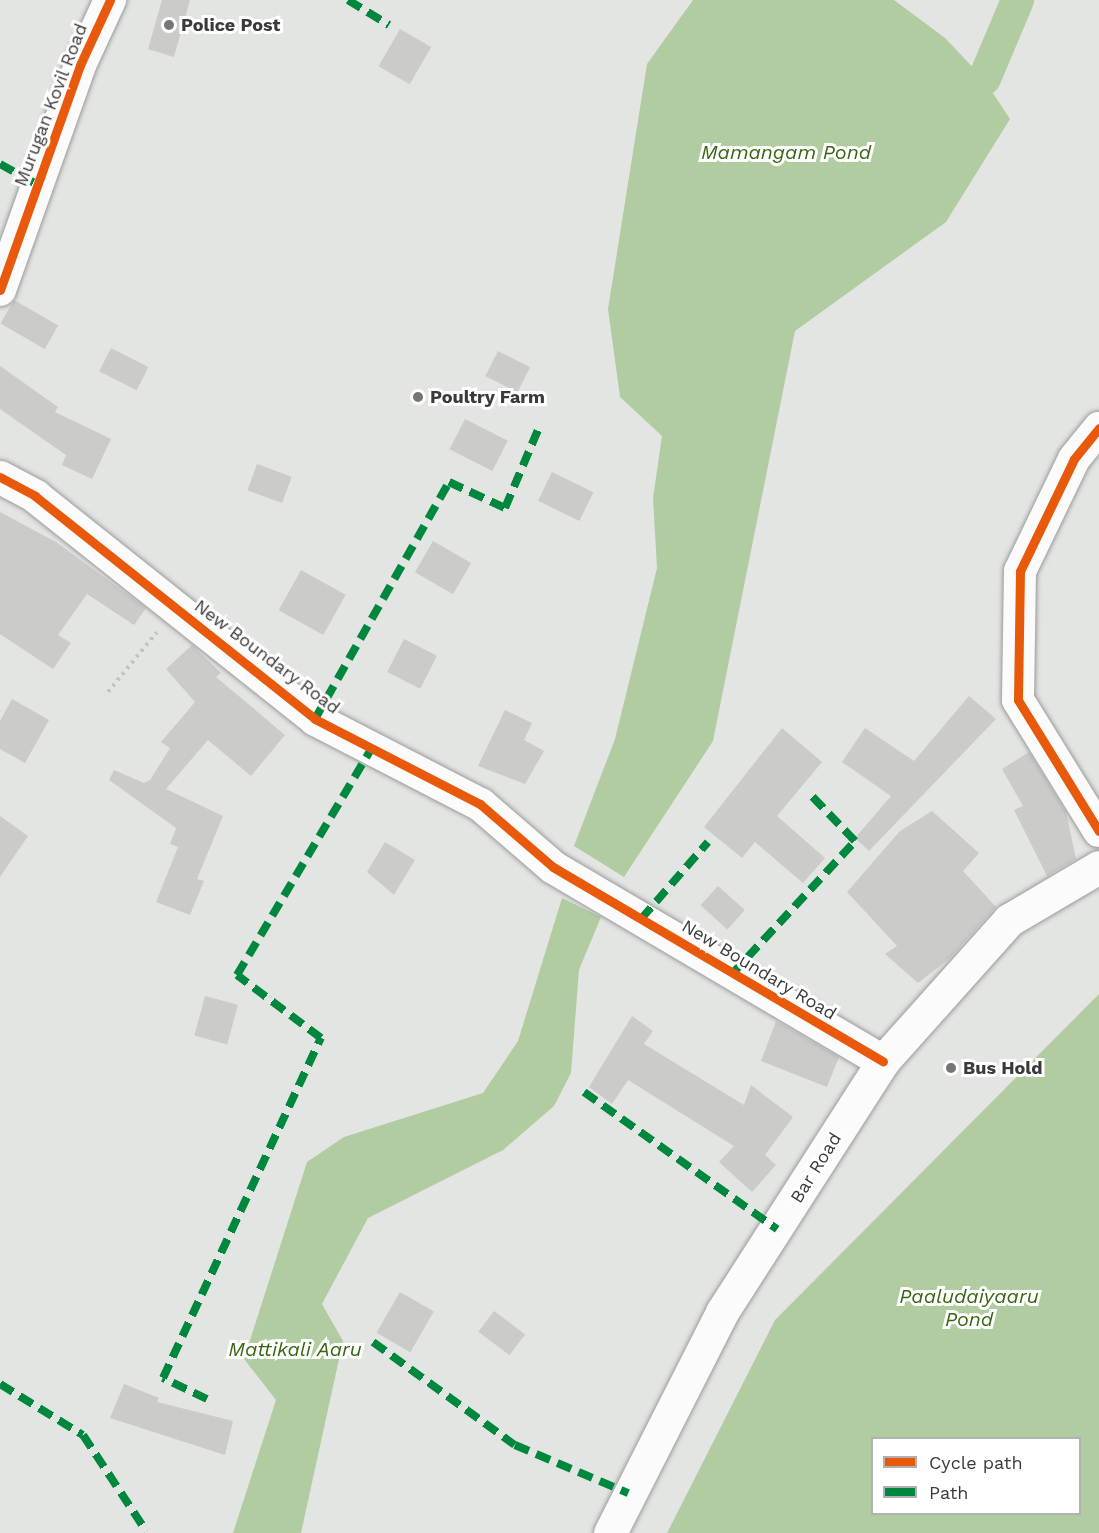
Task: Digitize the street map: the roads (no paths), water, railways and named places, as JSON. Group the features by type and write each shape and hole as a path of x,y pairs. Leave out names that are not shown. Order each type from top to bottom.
{"street":[{"name":"Murugan Kovil Road","path":"0,290 80,66 110,0"},
{"path":"1099,428 1074,459 1020,571 1018,700 1099,831"},
{"name":"New Boundary Road","path":"0,477 35,496 315,719 480,804 553,867 883,1061"},
{"name":"Bar Road","path":"610,1533 722,1312 883,1061 1009,920 1099,867"}],"water":[{"name":"Mamangam Pond","path":"693,0 894,0 945,38 983,78 1010,119 946,222 795,331 713,741 624,877 574,846 615,739 657,568 653,498 662,436 620,397 608,309 647,64"},
{"name":"Mattikali Aaru","path":"562,898 601,917 579,970 571,1073 554,1106 503,1150 368,1218 322,1304 343,1341 301,1533 233,1533 276,1400 244,1359 307,1162 344,1137 483,1093 518,1041"},
{"name":"Paaludaiyaaru Pond","path":"1099,994 1099,1533 667,1533 775,1320"}],"waterway":[{"path":"984,78 1017,0"}],"place":[{"name":"Police Post","path":"169,25"},
{"name":"Poultry Farm","path":"418,397"},
{"name":"Bus Hold","path":"951,1068"}]}
